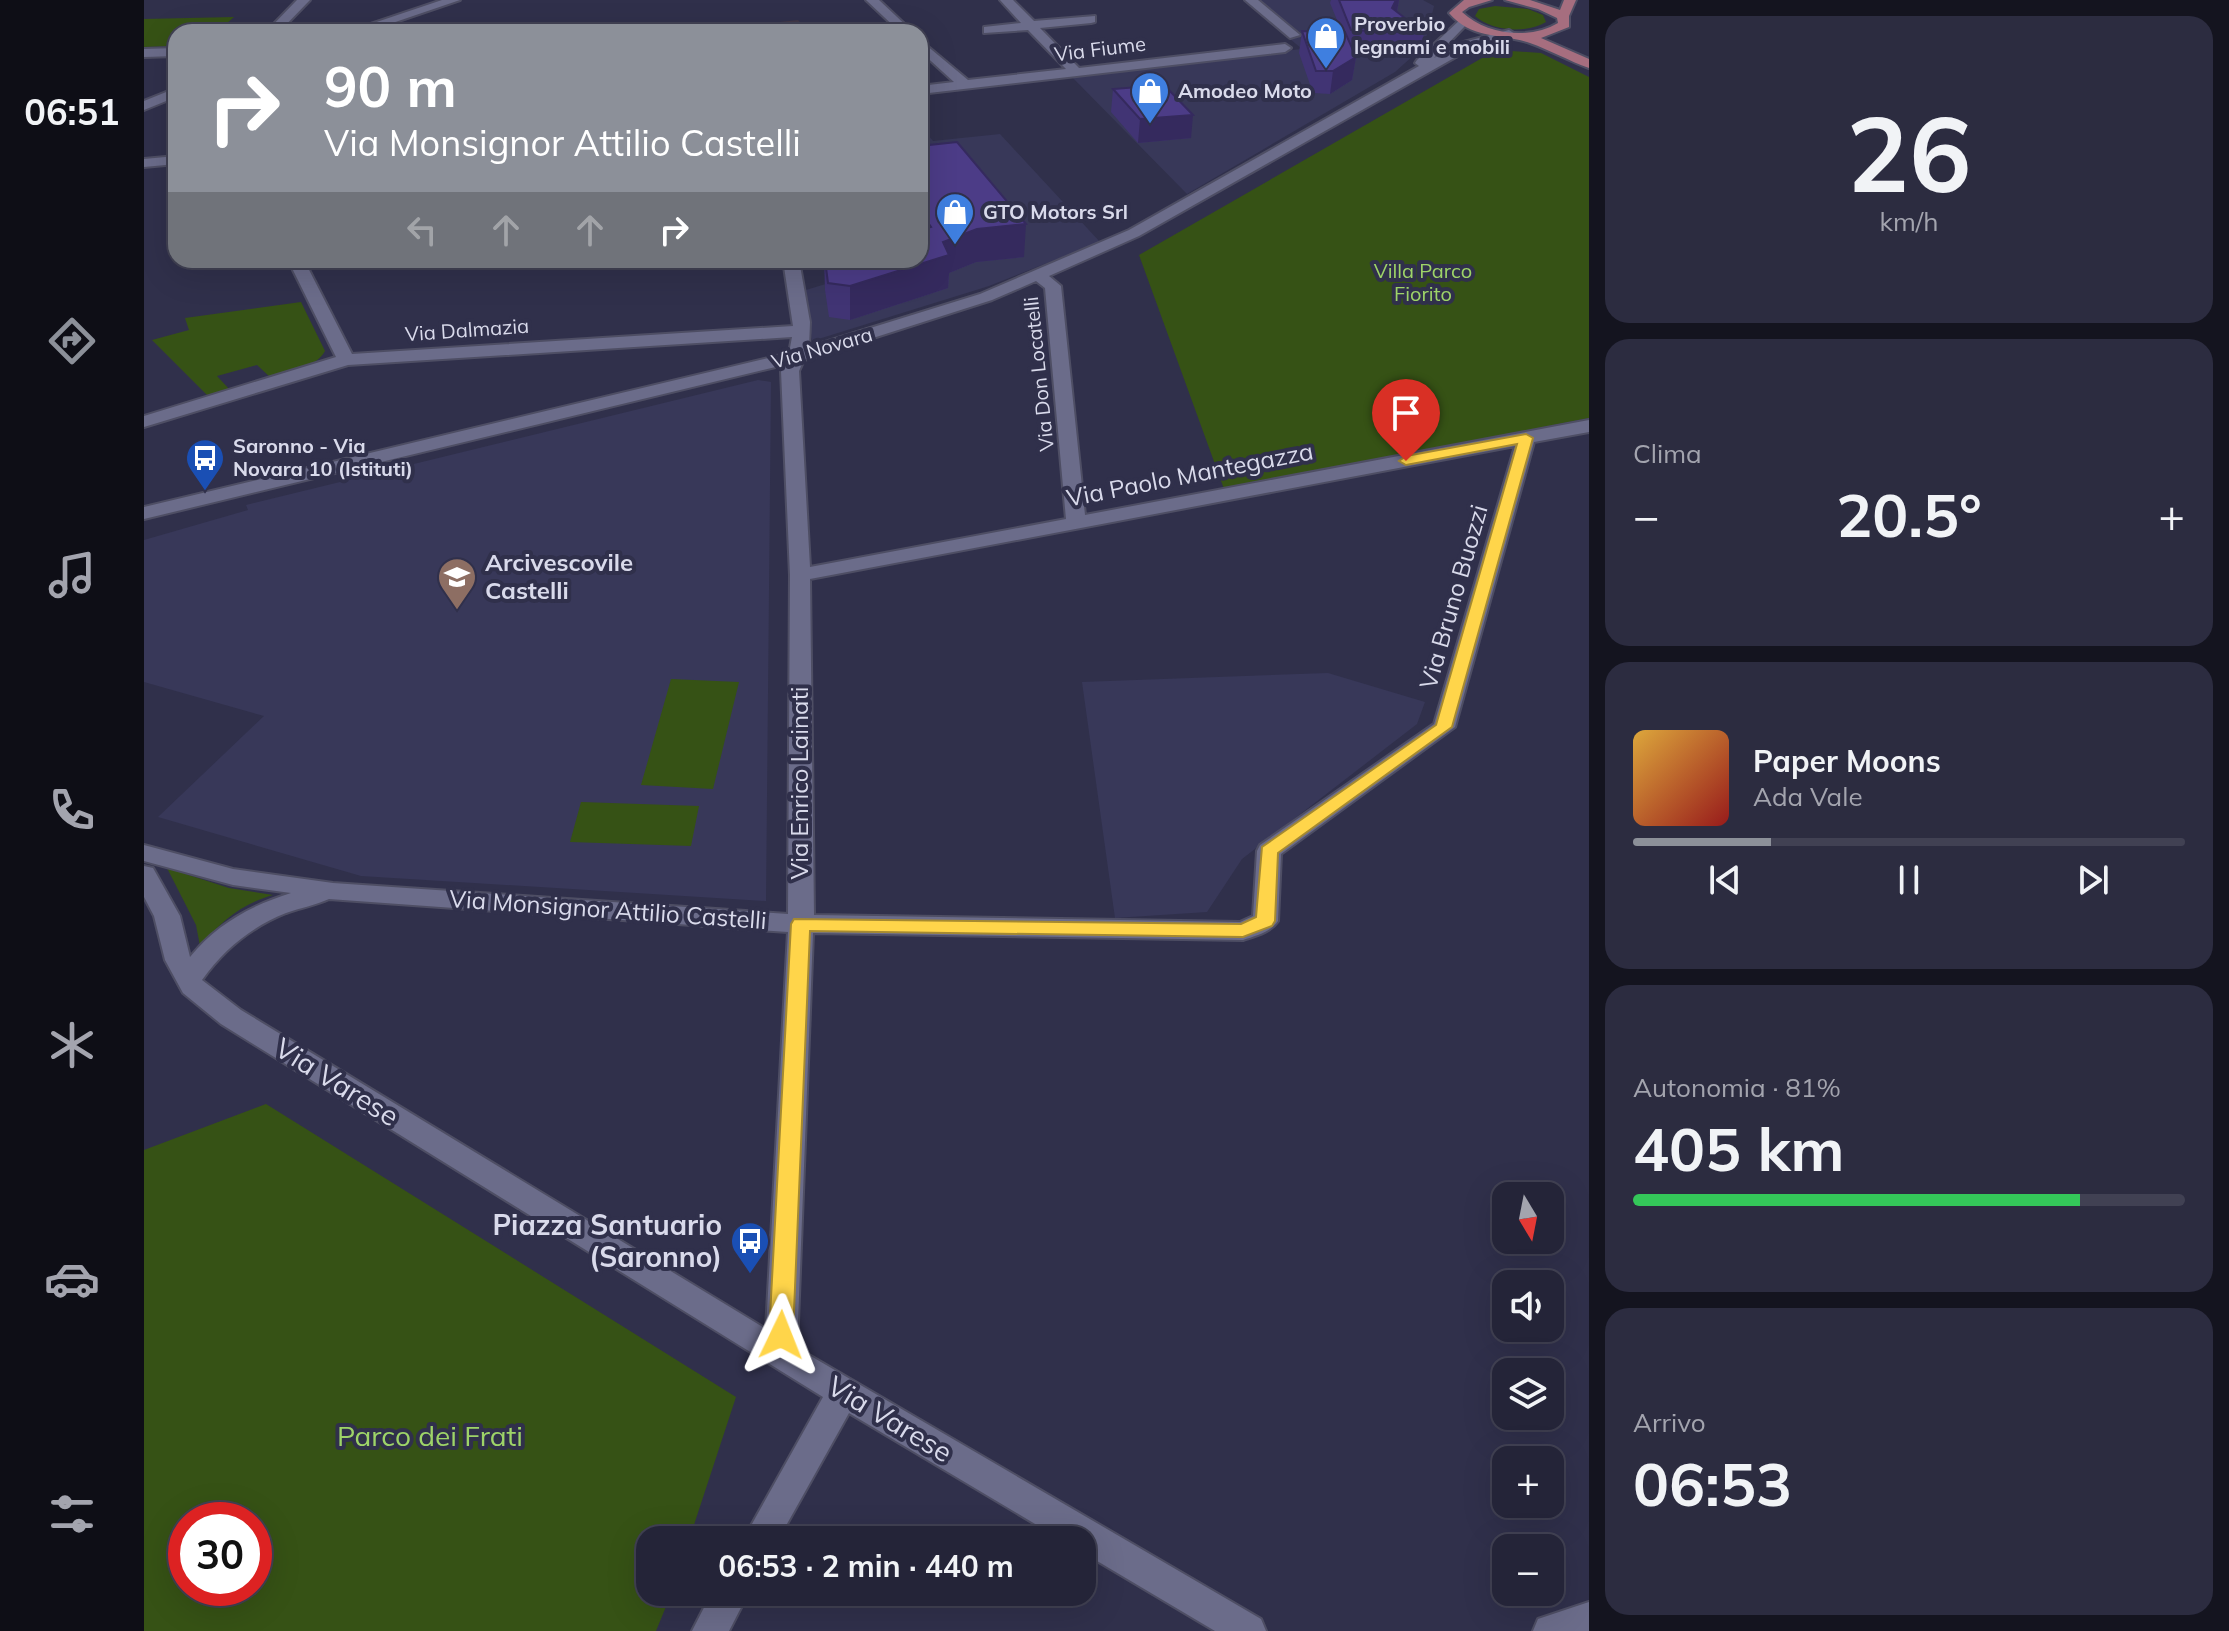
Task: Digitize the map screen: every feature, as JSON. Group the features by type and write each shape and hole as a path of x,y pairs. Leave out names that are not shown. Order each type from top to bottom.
{"main road":[{"path":"1442,0 1458,18 1547,43 1589,64"},
{"path":"1458,18 1459,7 1486,0"},
{"path":"1511,0 1542,6 1565,26"},
{"path":"1565,26 1570,0"},
{"path":"1514,35 1551,32 1565,26"}],"street":[{"path":"282,24 304,0"},
{"path":"378,24 454,0"},
{"path":"872,0 898,24"},
{"path":"1006,0 1076,72"},
{"path":"1251,0 1294,35"},
{"name":"Via Novara","path":"1418,72 1458,18"},
{"path":"988,30 1091,19"},
{"name":"Via Novara","path":"144,515 794,357 892,328 1039,276 1134,233 1472,42 1514,35"},
{"name":"Via Fiume","path":"928,89 1285,48"},
{"path":"928,51 966,86"},
{"path":"144,53 168,52"},
{"path":"144,106 168,96"},
{"path":"144,163 168,161"},
{"path":"300,268 346,360"},
{"path":"792,268 801,331"},
{"name":"Via Don Locatelli","path":"1039,276 1053,286 1076,522"},
{"name":"Via Dalmazia","path":"144,422 346,360 801,331"},
{"name":"Via Enrico Lainati","path":"781,1353 801,924 800,575 790,371 800,348 801,331"},
{"name":"Via Paolo Mantegazza","path":"800,575 1589,426"},
{"name":"Via Bruno Buozzi","path":"1265,921 1269,851 1444,727 1526,438"},
{"name":"Via Monsignor Attilio Castelli","path":"144,853 233,877 333,891 801,924 1243,931 1265,921"},
{"name":"Via Varese","path":"144,874 167,916 178,960 188,979 198,992 231,1017 844,1393 1248,1631"},
{"name":"Via Monsignor Attilio Castelli","path":"188,979 202,959 242,922 263,910 333,891"},
{"path":"768,1526 825,1420 844,1393"},
{"path":"710,1631 723,1606"},
{"path":"1551,1631 1589,1619"}],"shaded area":[{"path":"1244,0 1423,0 1434,6 1424,46 1395,72 1187,194 1070,75 1302,49"},
{"path":"798,20 802,24 763,24"},
{"path":"1000,134 1100,242 989,286 812,341 806,290 878,268 928,268 928,135 933,141"},
{"name":"Arcivescovile Castelli","path":"758,380 771,382 766,901 361,876 158,817 264,716 144,682 144,540 248,510 246,505"},
{"path":"1328,673 1425,702 1417,724 1242,859 1207,912 1115,918 1082,682"}],"green space":[{"path":"1495,6 1528,9 1543,15 1546,22 1529,28 1509,29 1490,25 1475,16 1479,9"},
{"path":"234,17 226,24 168,24 168,46 144,47 144,19"},
{"name":"Villa Parco Fiorito","path":"1496,50 1541,53 1589,77 1589,418 1224,489 1139,255"},
{"path":"301,302 325,351 321,357 301,369 271,378 257,365 217,376 230,390 209,397 152,340 189,330 185,318"},
{"path":"671,679 739,682 713,789 641,785"},
{"path":"581,802 699,806 691,846 570,842"},
{"path":"167,868 229,888 273,895 233,914 200,946 196,925"},
{"name":"Parco dei Frati","path":"266,1104 736,1397 694,1526 636,1526 636,1606 666,1606 656,1631 144,1631 144,1150"}],"building":[{"path":"1339,0 1396,0 1392,8 1424,33 1351,30"},
{"path":"1302,31 1345,32 1356,57 1333,71 1316,71"},
{"path":"1164,85 1193,115 1140,119 1113,89"},
{"path":"957,142 1026,224 977,229 943,242 949,255 928,262 928,228 931,227 928,223 928,145"},
{"path":"826,268 907,268 850,286 828,283"}],"place":[{"name":"Proverbio legnami e mobili","path":"1326,70"},
{"name":"Amodeo Moto","path":"1150,125"},
{"name":"GTO Motors Srl","path":"955,246"},
{"name":"Saronno - Via Novara 10 (Istituti)","path":"205,492"},
{"name":"Arcivescovile Castelli","path":"457,611"},
{"name":"Piazza Santuario (Saronno)","path":"750,1275"}],"route":[{"path":"781,1335 801,924 1243,931 1265,921 1269,851 1444,727 1526,438 1406,461"}]}
